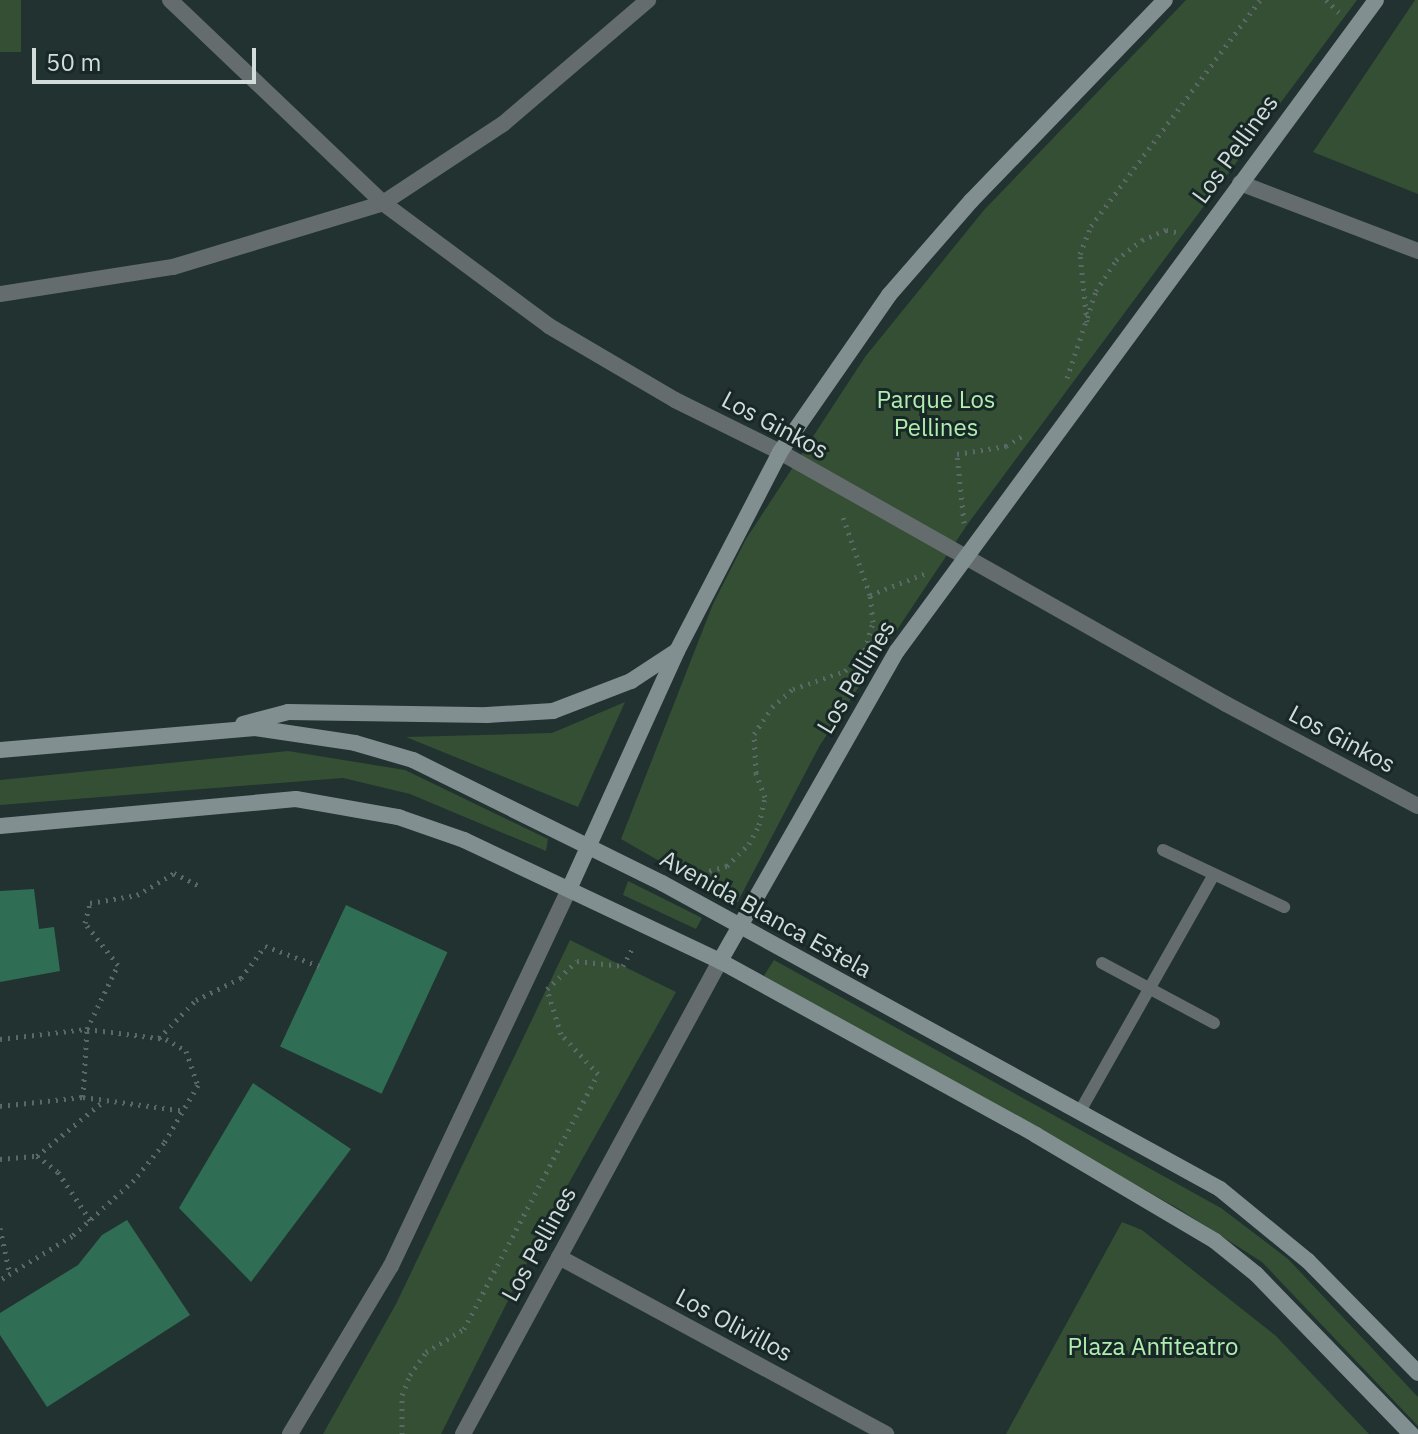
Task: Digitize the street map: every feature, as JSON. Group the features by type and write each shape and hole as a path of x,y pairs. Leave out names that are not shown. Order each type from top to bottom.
{"main road":[{"path":"570,887 677,651 780,452 889,295 971,201 1165,0"},
{"name":"Los Pellines","path":"720,961 897,651 1376,0"},
{"path":"226,729 288,712 487,715 553,711 631,681 677,651"},
{"name":"Avenida Blanca Estela","path":"0,750 226,729 355,743 413,760 662,883 1079,1113 1167,1158 1265,1222 1418,1373"},
{"path":"0,826 296,799 398,817 464,840 570,887 720,961 1215,1241 1256,1274 1411,1434"}],"street":[{"name":"Los Ginkos","path":"170,0 383,203 549,326 675,400 780,452 966,558 1418,806"},
{"path":"0,294 173,267 383,203 503,124 648,0"},
{"path":"1240,183 1418,251"},
{"path":"290,1434 391,1266 570,887"},
{"name":"Los Pellines","path":"463,1434 720,961"},
{"name":"Los Olivillos","path":"559,1257 886,1434"}],"lane":[{"path":"1163,850 1284,907"},
{"path":"1079,1113 1147,986 1214,874"},
{"path":"1102,963 1214,1023"}],"path":[{"path":"1087,323 1079,284 1080,254 1091,226 1260,0"},
{"path":"1063,385 1096,291 1116,260 1142,240 1166,230 1200,236"},
{"path":"870,595 966,558 957,454 1006,446 1032,427"},
{"path":"662,883 727,866 749,844 765,797 756,773 754,734 772,707 793,689 845,671 865,650 873,622 870,595 828,480"},
{"path":"83,1097 87,1029 118,965 88,928 87,907 101,898 137,895 174,873 201,887"},
{"path":"402,1434 402,1395 410,1375 426,1352 464,1329 598,1074 561,1034 547,989 577,961 623,966 644,924"},
{"path":"159,1038 196,1000 241,978 265,946 319,966"},
{"path":"0,1039 87,1029 159,1038 186,1051 196,1076 195,1096 134,1180 90,1220 0,1280"},
{"path":"0,1106 83,1097 185,1111"},
{"path":"0,1159 37,1156 105,1100"},
{"path":"37,1156 58,1172 90,1220"},
{"path":"0,1228 10,1275"}],"green space":[{"path":"0,0 21,0 21,52 0,52"},
{"name":"Parque Los Pellines","path":"1186,0 1357,0 967,525 820,745 736,905 621,839 713,604 746,539 865,357 984,210"},
{"path":"1415,0 1418,0 1418,194 1313,152"},
{"path":"625,702 578,807 406,737 552,733"},
{"path":"288,751 405,770 548,839 546,851 410,794 343,778 0,805 0,780"},
{"path":"628,881 702,918 696,929 623,895"},
{"path":"570,940 676,992 551,1215 441,1434 323,1434 396,1304"},
{"path":"774,960 1221,1208 1288,1259 1418,1397 1418,1426 1262,1262 1179,1209 763,977"},
{"name":"Plaza Anfiteatro","path":"1122,1222 1142,1230 1276,1336 1369,1434 1006,1434"}],"building":[{"path":"34,889 39,929 54,927 60,971 0,982 0,891"},
{"path":"346,905 448,952 382,1094 280,1046"},
{"path":"253,1083 351,1149 251,1282 179,1208"},
{"path":"127,1220 190,1315 47,1407 0,1335 0,1313 78,1265 102,1235"}]}
